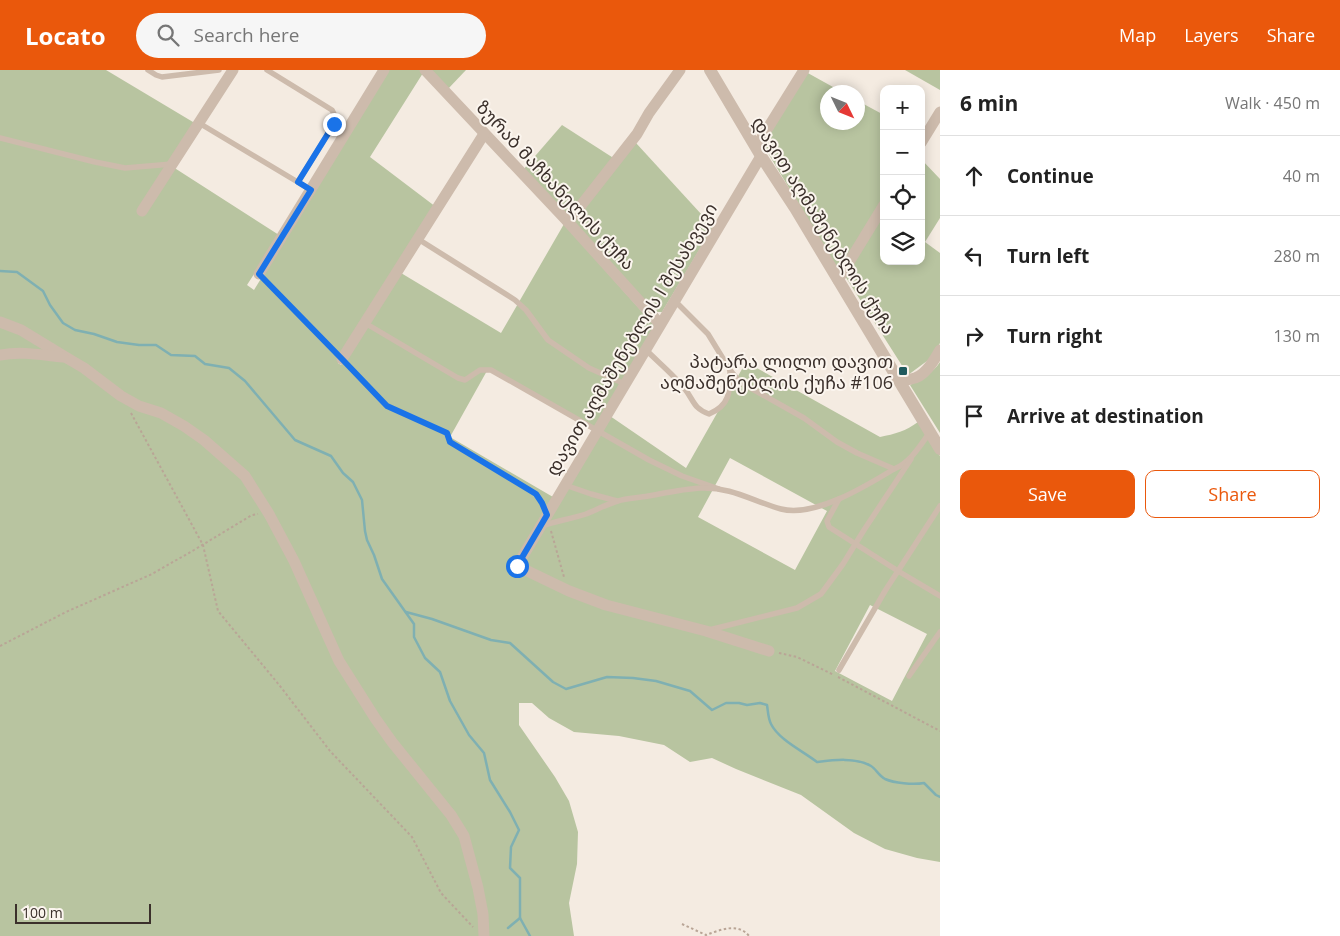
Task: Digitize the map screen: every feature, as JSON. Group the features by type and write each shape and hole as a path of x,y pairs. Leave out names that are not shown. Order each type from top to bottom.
{"street":[{"path":"142,211 233,70"},
{"path":"259,274 384,70"},
{"name":"ზურაბ მაჩხანელის ქუჩა","path":"425,70 568,222 660,324"},
{"path":"568,222 637,134 648,113 680,70"},
{"name":"დავით აღმაშენებლის ქუჩა","path":"710,70 940,449"},
{"name":"დავით აღმაშენებლის I შესახვევი","path":"569,591 517,566 545,522 674,300 804,70"},
{"path":"925,136 940,112"},
{"path":"342,359 484,134"},
{"path":"838,280 880,212"},
{"path":"0,322 22,330 84,368 121,396 139,406 161,413 184,426 204,440 245,476 269,514 294,561 339,661 392,742 451,815 464,836 484,914 481,933"},
{"path":"898,379 913,379 923,373 940,350"},
{"path":"0,355 30,353 67,358"},
{"path":"569,591 606,605 706,631 769,650"}],"lane":[{"path":"148,70 162,77 219,70"},
{"path":"267,70 332,110 335,116 334,124 298,182"},
{"path":"199,123 311,190"},
{"path":"0,138 126,168 172,164"},
{"path":"418,239 514,300 526,310 548,340 589,368 625,384"},
{"path":"674,300 708,334 730,370 740,382 804,418 837,442 894,469"},
{"path":"365,323 458,378 465,380 480,370 491,370 623,446 682,476 719,489"},
{"path":"645,349 685,389 694,404 701,411 710,414 726,403 729,395 730,370"},
{"path":"706,631 797,608 822,594 930,432"},
{"path":"545,522 584,515 618,501 701,488 732,491 783,509 798,510 812,508 839,499 875,481 900,467 915,454"},
{"path":"565,485 618,501"},
{"path":"839,499 827,521 829,527 940,596"},
{"path":"839,670 898,571 940,506"},
{"path":"909,676 940,632"}],"path":[{"path":"259,274 387,406 447,433 450,442 536,494 542,503 545,522 569,591"},
{"path":"131,414 203,545 218,611 280,686 330,751 412,837 441,893 481,933"},
{"path":"0,646 66,612 152,574 252,515 269,514"},
{"path":"769,650 797,657 850,683 940,732"},
{"path":"682,924 706,935 738,927 749,936"}],"green space":[{"path":"0,70 106,70 198,125 173,167 279,235 247,285 254,290 389,70 420,70 423,73 370,157 436,207 338,363 341,365 401,273 501,333 564,224 660,332 610,416 686,468 746,362 880,437 900,432 918,422 940,456 940,862 885,849 854,833 801,795 712,758 690,762 664,745 619,736 574,732 549,718 532,703 519,703 519,725 569,801 578,832 577,864 569,903 574,936 0,936","holes":["488,369 593,431 553,497 450,437","730,458 827,511 795,570 698,517","870,605 927,634 892,701 835,671"]},
{"path":"428,70 466,70 447,90"},
{"path":"905,70 940,70 940,90"},
{"path":"806,72 829,85 820,85 820,130 865,130 865,105 880,113 880,206 840,273 762,143"},
{"path":"562,125 615,159 567,216 523,170"},
{"path":"636,143 713,227 662,312 656,312 574,224 574,220"},
{"path":"925,163 940,179 940,218 925,242"},
{"path":"880,219 880,265 925,265 925,242 940,253 940,343 931,358 908,375 845,276"},
{"path":"940,362 940,433 910,385 930,373"}],"waterway":[{"path":"0,271 17,272 43,291 63,323 75,330 117,342 156,345 171,355 195,356 205,364 229,368 245,381 295,440 331,456 343,473 353,482 362,500 367,540 382,579 414,624 414,637 425,658 440,672 450,701 469,735 484,753 490,780 519,830 511,847 510,868 520,878 520,918 530,936"},
{"path":"406,612 491,640 510,643 553,682 566,689 607,677 633,678 656,681 690,691 712,710 726,703 747,705 760,703 767,705 769,719 775,730 785,740 817,762 858,761 871,766 883,778 898,783 924,783 940,797"},
{"path":"508,928 520,918"}],"place":[{"name":"პატარა ლილო დავით აღმაშენებლის ქუჩა #106","path":"903,371"}],"route":[{"path":"334,124 298,182 311,190 259,274 387,406 447,433 450,442 536,494 547,515 517,566"}]}
